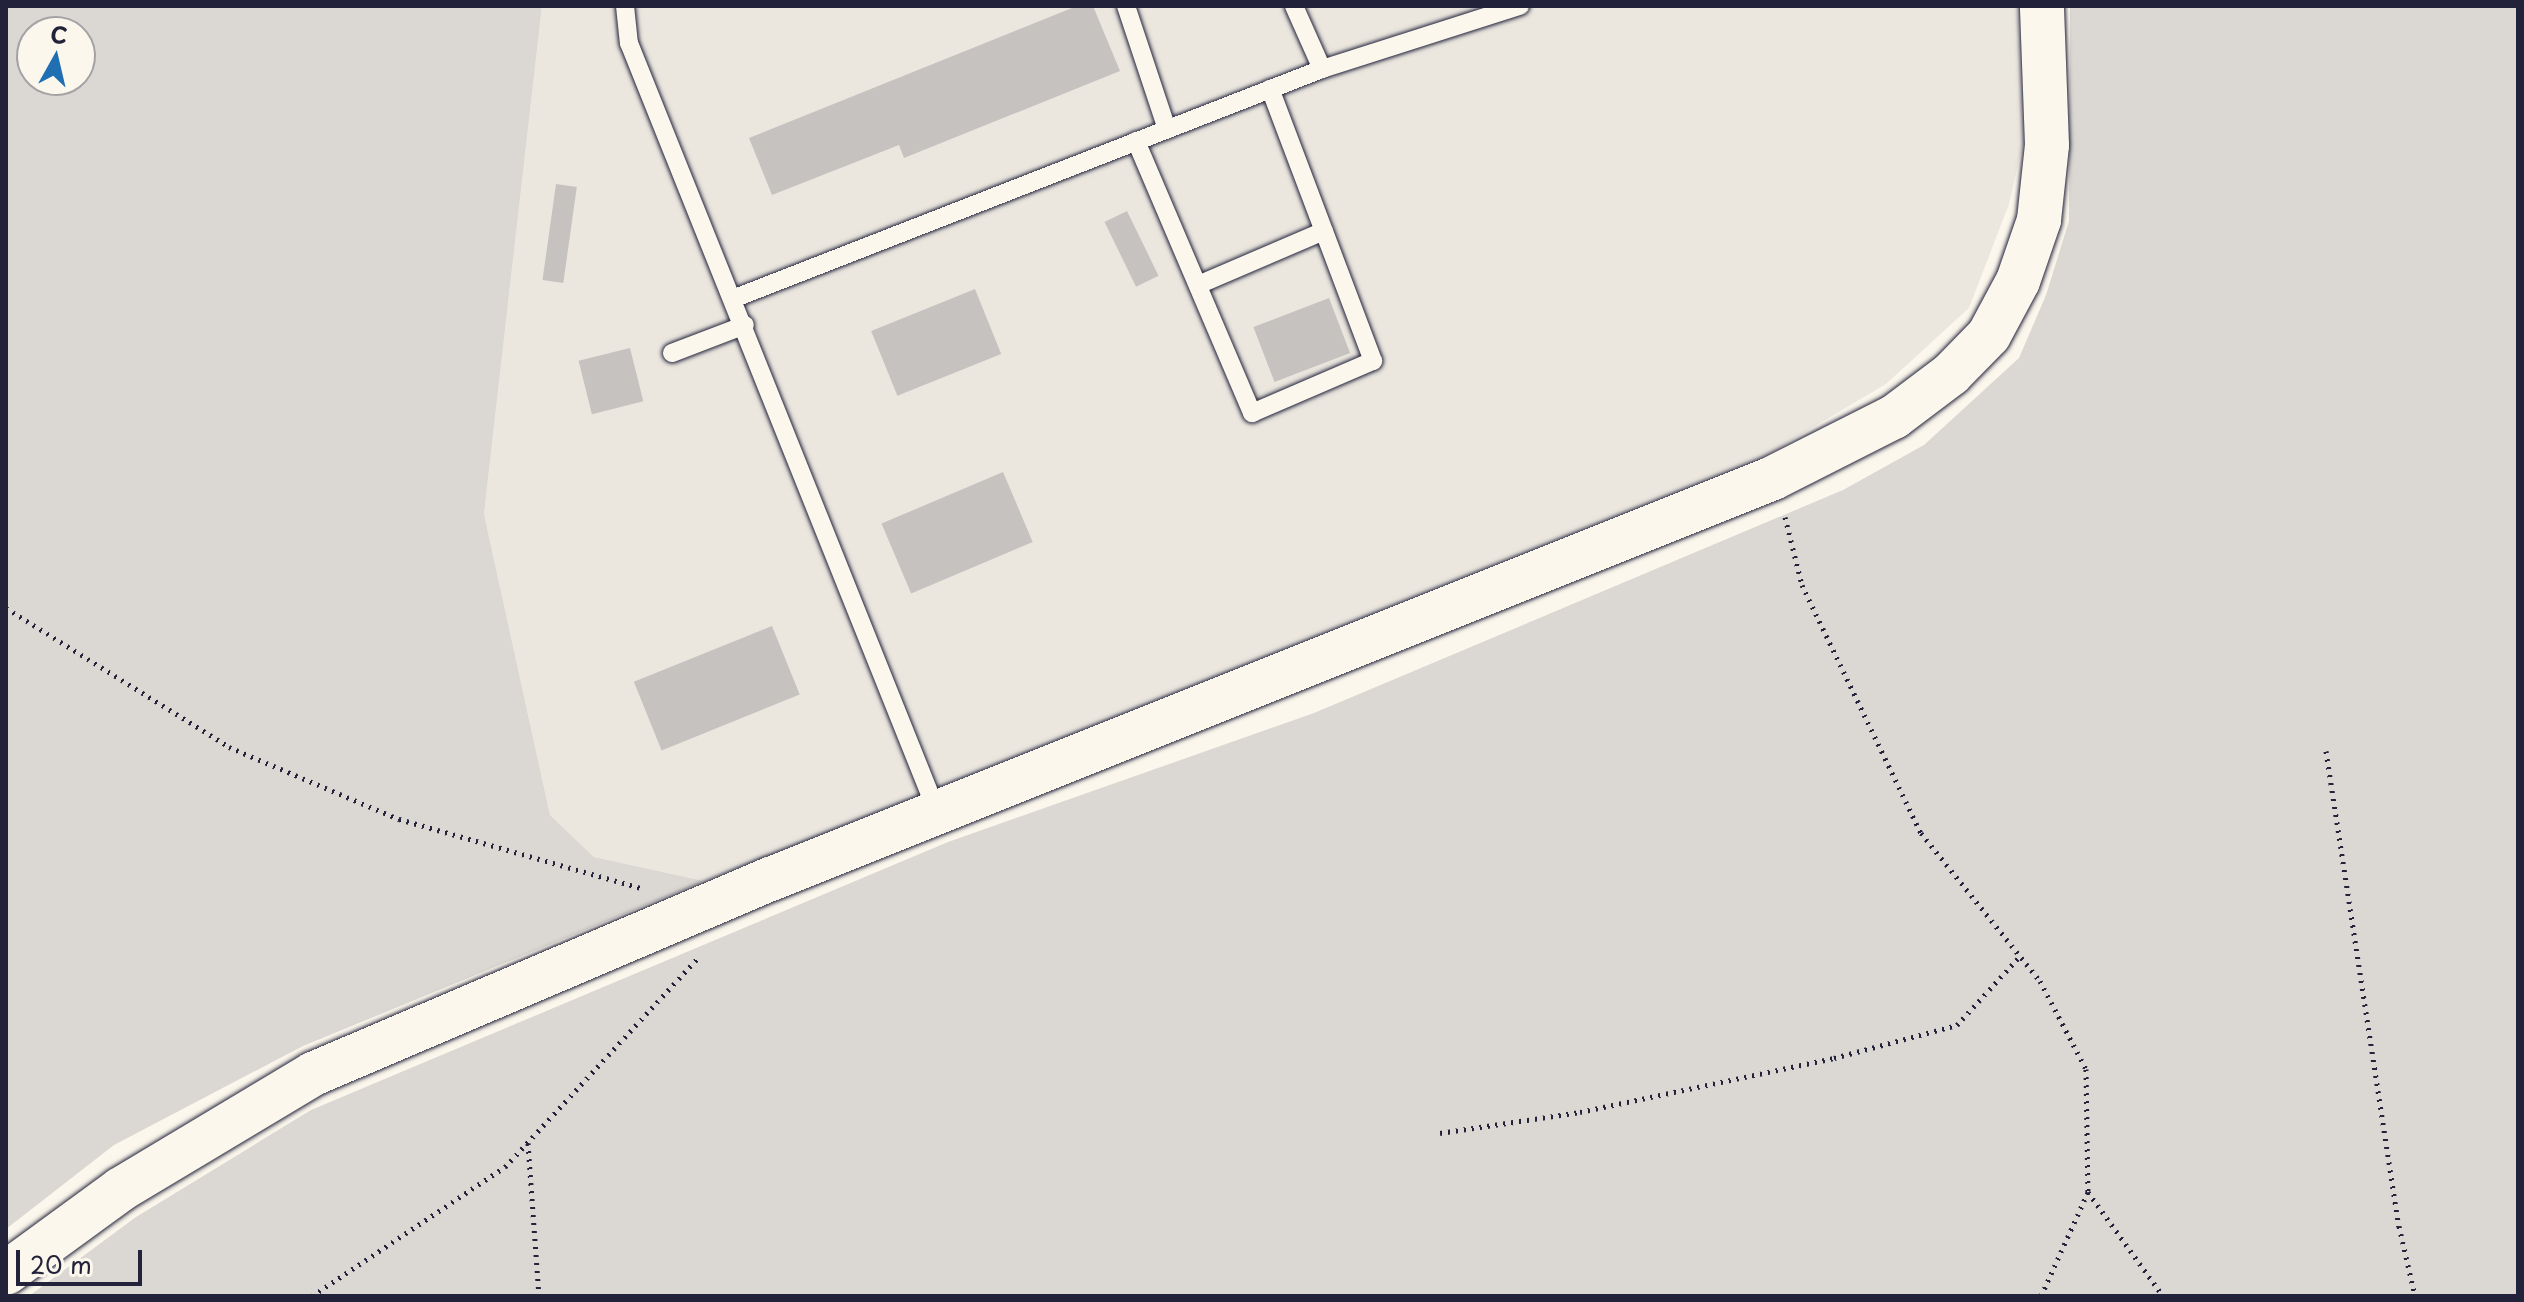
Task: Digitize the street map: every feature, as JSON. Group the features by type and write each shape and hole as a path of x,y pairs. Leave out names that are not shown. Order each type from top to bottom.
{"street":[{"path":"6,1273 121,1189 313,1074 709,905 1773,478 1894,417 1951,374 1989,335 2018,281 2039,220 2047,145 2042,6"}],"lane":[{"path":"625,6 629,43 735,298 937,812"},
{"path":"1126,6 1167,129"},
{"path":"1294,6 1322,69"},
{"path":"735,298 1322,69 1520,6"},
{"path":"1136,141 1252,413 1373,361 1270,89"},
{"path":"1198,285 1324,231"},
{"path":"672,353 745,325"}],"path":[{"path":"1773,478 1802,585 1921,833 2040,981 2086,1069 2088,1192 2041,1296"},
{"path":"6,608 229,747 399,819 558,867 709,905"},
{"path":"2326,751 2399,1226 2415,1296"},
{"path":"312,1296 505,1167 708,947"},
{"path":"1440,1133 1580,1112 1834,1058 1957,1025 2020,956"},
{"path":"528,1142 539,1296"},
{"path":"2088,1192 2163,1296"}],"shaded area":[{"path":"6,6 542,6 484,514 550,815 594,857 704,881 303,1046 114,1145 6,1229"},
{"path":"542,6 2017,6 2023,143 2009,204 1969,308 1886,384 1768,454 704,881 594,857 550,815 484,514"},
{"path":"2070,6 2518,6 2518,1296 29,1296 136,1217 311,1110 948,842 1314,713 1843,490 1924,445 2019,358 2046,295 2069,221"}],"building":[{"path":"1077,6 1093,6 1120,71 904,158 899,145 772,195 749,138"},
{"path":"556,184 577,187 563,283 543,280"},
{"path":"1127,211 1159,276 1136,287 1105,222"},
{"path":"975,289 1001,354 897,396 871,331"},
{"path":"1329,298 1350,353 1275,382 1253,327"},
{"path":"630,348 643,401 592,414 579,361"},
{"path":"1003,472 1033,542 911,594 881,524"},
{"path":"772,626 800,695 662,750 634,682"}]}
